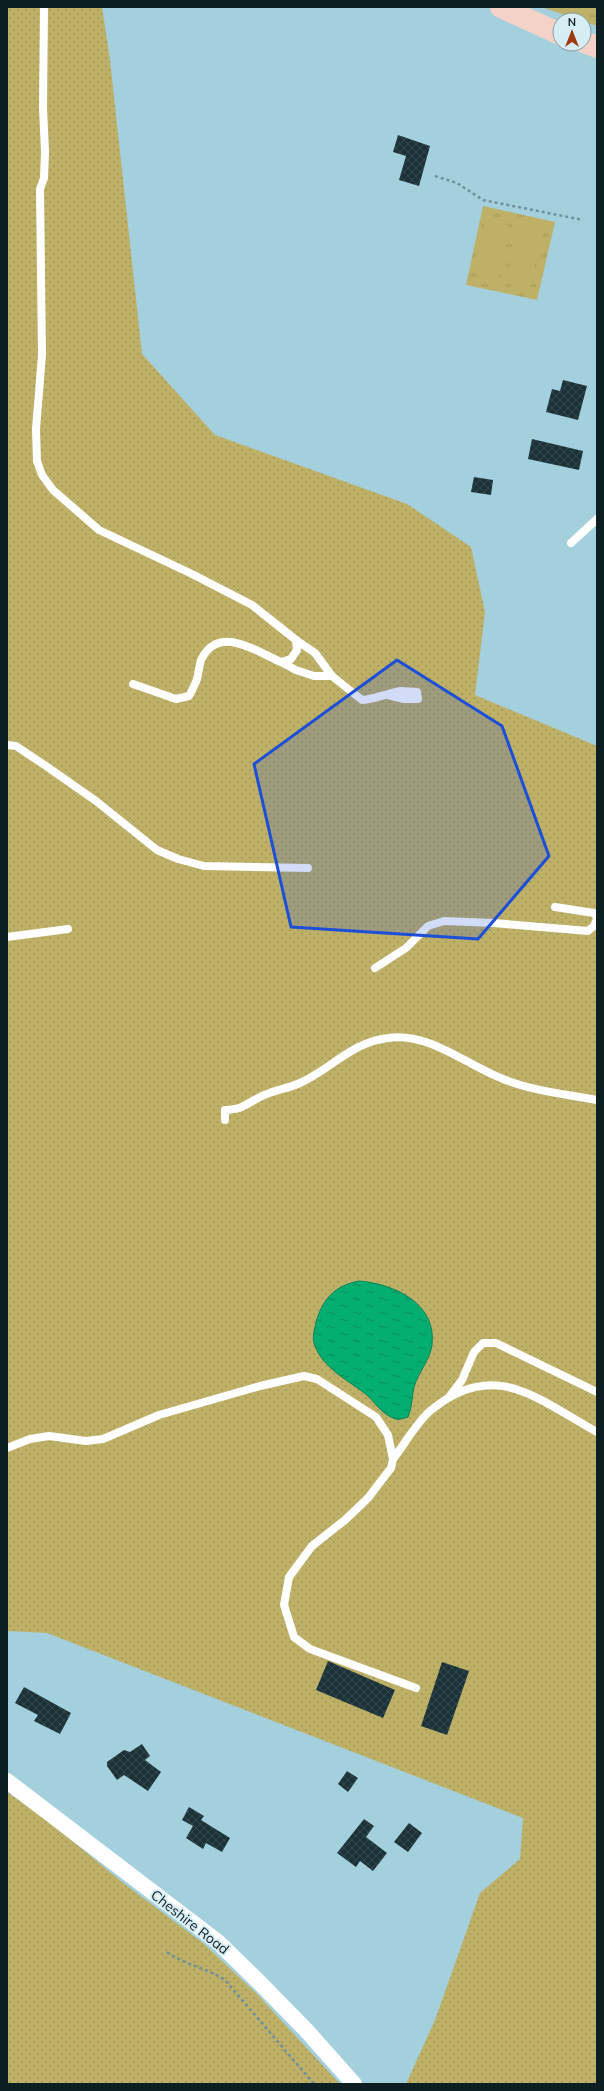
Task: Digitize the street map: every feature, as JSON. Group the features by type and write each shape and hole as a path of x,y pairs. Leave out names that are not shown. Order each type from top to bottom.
{"street":[{"path":"501,7 552,31"},
{"name":"Cheshire Road","path":"7,1781 218,1942 276,1998 354,2084"}],"lane":[{"path":"44,7 43,93 45,152 44,178 40,189 42,355 36,429 37,461 42,475 53,490 99,530 133,548 192,574 252,605 315,653 332,676 362,700 376,699 388,695"},
{"path":"571,543 597,519"},
{"path":"281,662 291,659 297,650 296,640"},
{"path":"133,684 176,699 189,696 196,681 202,658 213,645 224,641 240,643 296,670 314,676 332,676"},
{"path":"7,745 16,746 96,801 157,850 178,859 204,866 308,868"},
{"path":"375,968 406,948 428,926 444,921 494,923 588,931 594,926 597,918 594,913 556,907"},
{"path":"7,937 68,929"},
{"path":"224,1120 224,1110 241,1110 260,1097 278,1089 300,1084 361,1044 388,1038 413,1038 472,1063 501,1079 527,1088 597,1100"},
{"path":"448,1398 462,1380 474,1352 483,1343 496,1343 517,1352 597,1392"},
{"path":"7,1448 30,1439 49,1436 86,1441 103,1439 159,1415 260,1386 304,1376 318,1379 376,1417 388,1435 393,1459 391,1468 368,1498 345,1520 312,1546 289,1577 284,1605 294,1637 310,1649 416,1688"},
{"path":"393,1459 429,1412 448,1398 465,1389 494,1384 515,1388 546,1402 597,1432"}],"path":[{"path":"435,176 457,183 483,200 583,220"},
{"path":"167,1952 179,1960 214,1973 225,1980 314,2084"}],"highlighted area":[{"path":"397,660 502,726 549,856 478,939 291,927 254,764"}],"green space":[{"path":"7,7 102,7 110,60 142,354 215,435 407,504 471,547 485,612 475,695 597,746 597,2084 406,2084 435,2020 480,1893 520,1859 523,1818 47,1633 7,1631"},
{"path":"541,7 597,7 597,26 592,24 592,12 556,12"},
{"path":"575,7 597,7 597,16 592,14 592,12 587,12"},
{"path":"483,206 555,222 537,300 466,285"},
{"path":"525,220 539,223 537,231 542,233 531,285 526,284 524,291 511,289 512,281 507,280 518,228 524,229"},
{"path":"485,221 509,226 499,278 474,273"},
{"path":"7,1792 43,1817 122,1882 203,1943 256,1993 340,2084 7,2084"}],"water":[{"path":"359,1281 386,1286 399,1291 420,1307 428,1318 432,1330 431,1351 414,1387 408,1417 396,1419 384,1413 368,1396 337,1373 323,1360 313,1341 316,1322 326,1300 336,1290 350,1283"}],"building":[{"path":"398,135 430,146 419,186 399,180 406,156 393,152"},
{"path":"563,380 587,386 578,420 546,412 552,389 560,391"},
{"path":"532,439 583,451 579,470 528,459"},
{"path":"474,477 493,480 491,495 471,492"},
{"path":"328,1661 395,1690 383,1718 316,1690"},
{"path":"442,1662 469,1671 447,1735 421,1726"},
{"path":"24,1687 71,1713 60,1734 34,1721 38,1715 15,1703"},
{"path":"142,1744 150,1756 145,1760 161,1772 148,1791 124,1775 117,1780 107,1766 107,1762 124,1750 130,1752"},
{"path":"347,1771 358,1778 348,1792 338,1784"},
{"path":"189,1807 204,1816 201,1820 230,1838 222,1852 206,1843 203,1849 186,1838 193,1826 182,1820"},
{"path":"364,1819 374,1826 366,1837 387,1853 373,1871 360,1861 356,1867 337,1853"},
{"path":"409,1823 422,1833 408,1852 394,1842"}]}
